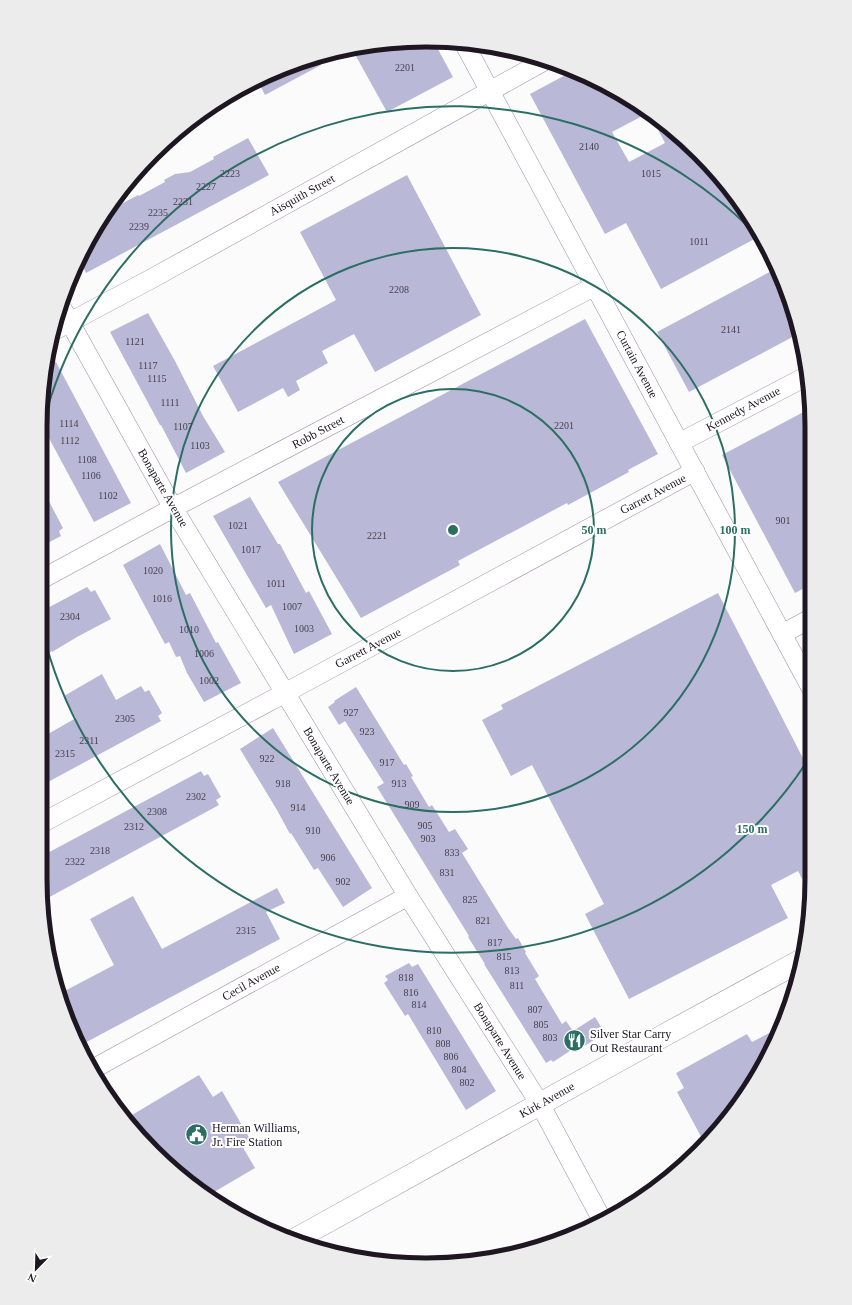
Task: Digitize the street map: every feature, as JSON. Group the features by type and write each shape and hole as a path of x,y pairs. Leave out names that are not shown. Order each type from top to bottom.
{"street":[{"name":"Curtain Avenue","path":"468,49 805,677"},
{"name":"Aisquith Street","path":"63,320 164,271 538,64"},
{"name":"Robb Street","path":"47,576 173,508 595,286"},
{"name":"Bonaparte Avenue","path":"63,320 173,508 408,896 540,1104 600,1216"},
{"name":"Kennedy Avenue","path":"679,443 802,379"},
{"name":"Garrett Avenue","path":"47,820 695,471"},
{"path":"782,634 805,622"},
{"name":"Cecil Avenue","path":"97,1067 408,896"},
{"name":"Kirk Avenue","path":"300,1237 795,964"}],"building":[{"path":"437,47 453,77 387,112 355,54 401,48"},
{"path":"320,62 321,65 265,95 260,85 304,67"},
{"path":"567,74 594,86 637,111 643,115 612,132 629,162 665,143 655,124 676,141 711,176 727,195 755,239 661,289 626,223 605,234 530,94"},
{"path":"248,138 269,175 86,273 83,266 86,258 117,206 165,182 164,180 175,174 190,172 214,159 213,157"},
{"path":"407,175 481,315 375,372 354,334 322,351 328,363 296,381 300,390 288,397 283,388 238,412 213,366 336,300 300,232"},
{"path":"772,271 785,304 794,336 689,392 657,332"},
{"path":"148,313 175,361 203,416 225,452 186,473 110,332"},
{"path":"585,319 658,454 628,470 629,472 568,505 567,503 458,561 460,565 361,618 278,482"},
{"path":"56,362 131,503 94,522 47,434 48,401 52,364"},
{"path":"804,411 805,588 795,593 722,455"},
{"path":"250,497 278,544 280,544 306,593 309,591 332,634 294,654 271,605 266,608 213,516"},
{"path":"47,498 63,528 59,531 61,536 47,543"},
{"path":"160,544 186,595 190,593 216,643 218,642 241,683 204,702 187,673 180,656 176,657 169,642 165,644 123,565"},
{"path":"87,587 91,592 95,590 111,619 47,654 47,608"},
{"path":"718,593 805,762 805,884 798,871 771,885 788,918 629,999 585,914 604,904 532,765 511,776 482,720 503,709 501,705"},
{"path":"102,674 116,700 141,686 145,692 149,690 162,713 158,716 161,721 48,782 47,735 76,718 64,696"},
{"path":"356,687 404,765 406,764 413,776 411,777 429,807 432,805 449,832 455,829 468,849 462,853 508,928 516,939 518,938 539,976 535,979 562,1024 566,1021 573,1031 595,1017 605,1033 578,1050 576,1047 553,1062 551,1060 546,1063 377,787 384,783 345,721 339,725 328,707 335,702 334,701"},
{"path":"273,728 372,888 343,907 318,868 314,870 291,833 290,834 240,749"},
{"path":"201,771 204,776 208,774 221,797 216,800 219,805 48,898 47,853"},
{"path":"277,888 285,903 266,912 280,939 84,1043 64,991 114,965 90,919 133,896 162,949"},
{"path":"409,963 412,967 418,964 496,1091 466,1110 408,1014 405,1016 384,983 388,980 385,976"},
{"path":"773,1031 766,1047 741,1090 727,1110 702,1138 677,1092 684,1088 676,1073 747,1034 752,1042"},
{"name":"Herman Williams, Jr. Fire Station","path":"199,1075 213,1097 222,1091 250,1139 241,1144 255,1168 213,1193 195,1180 158,1147 139,1127 132,1115"}],"place":[{"name":"Silver Star Carry Out Restaurant","path":"575,1041"},
{"name":"Herman Williams, Jr. Fire Station","path":"196,1135"}]}
